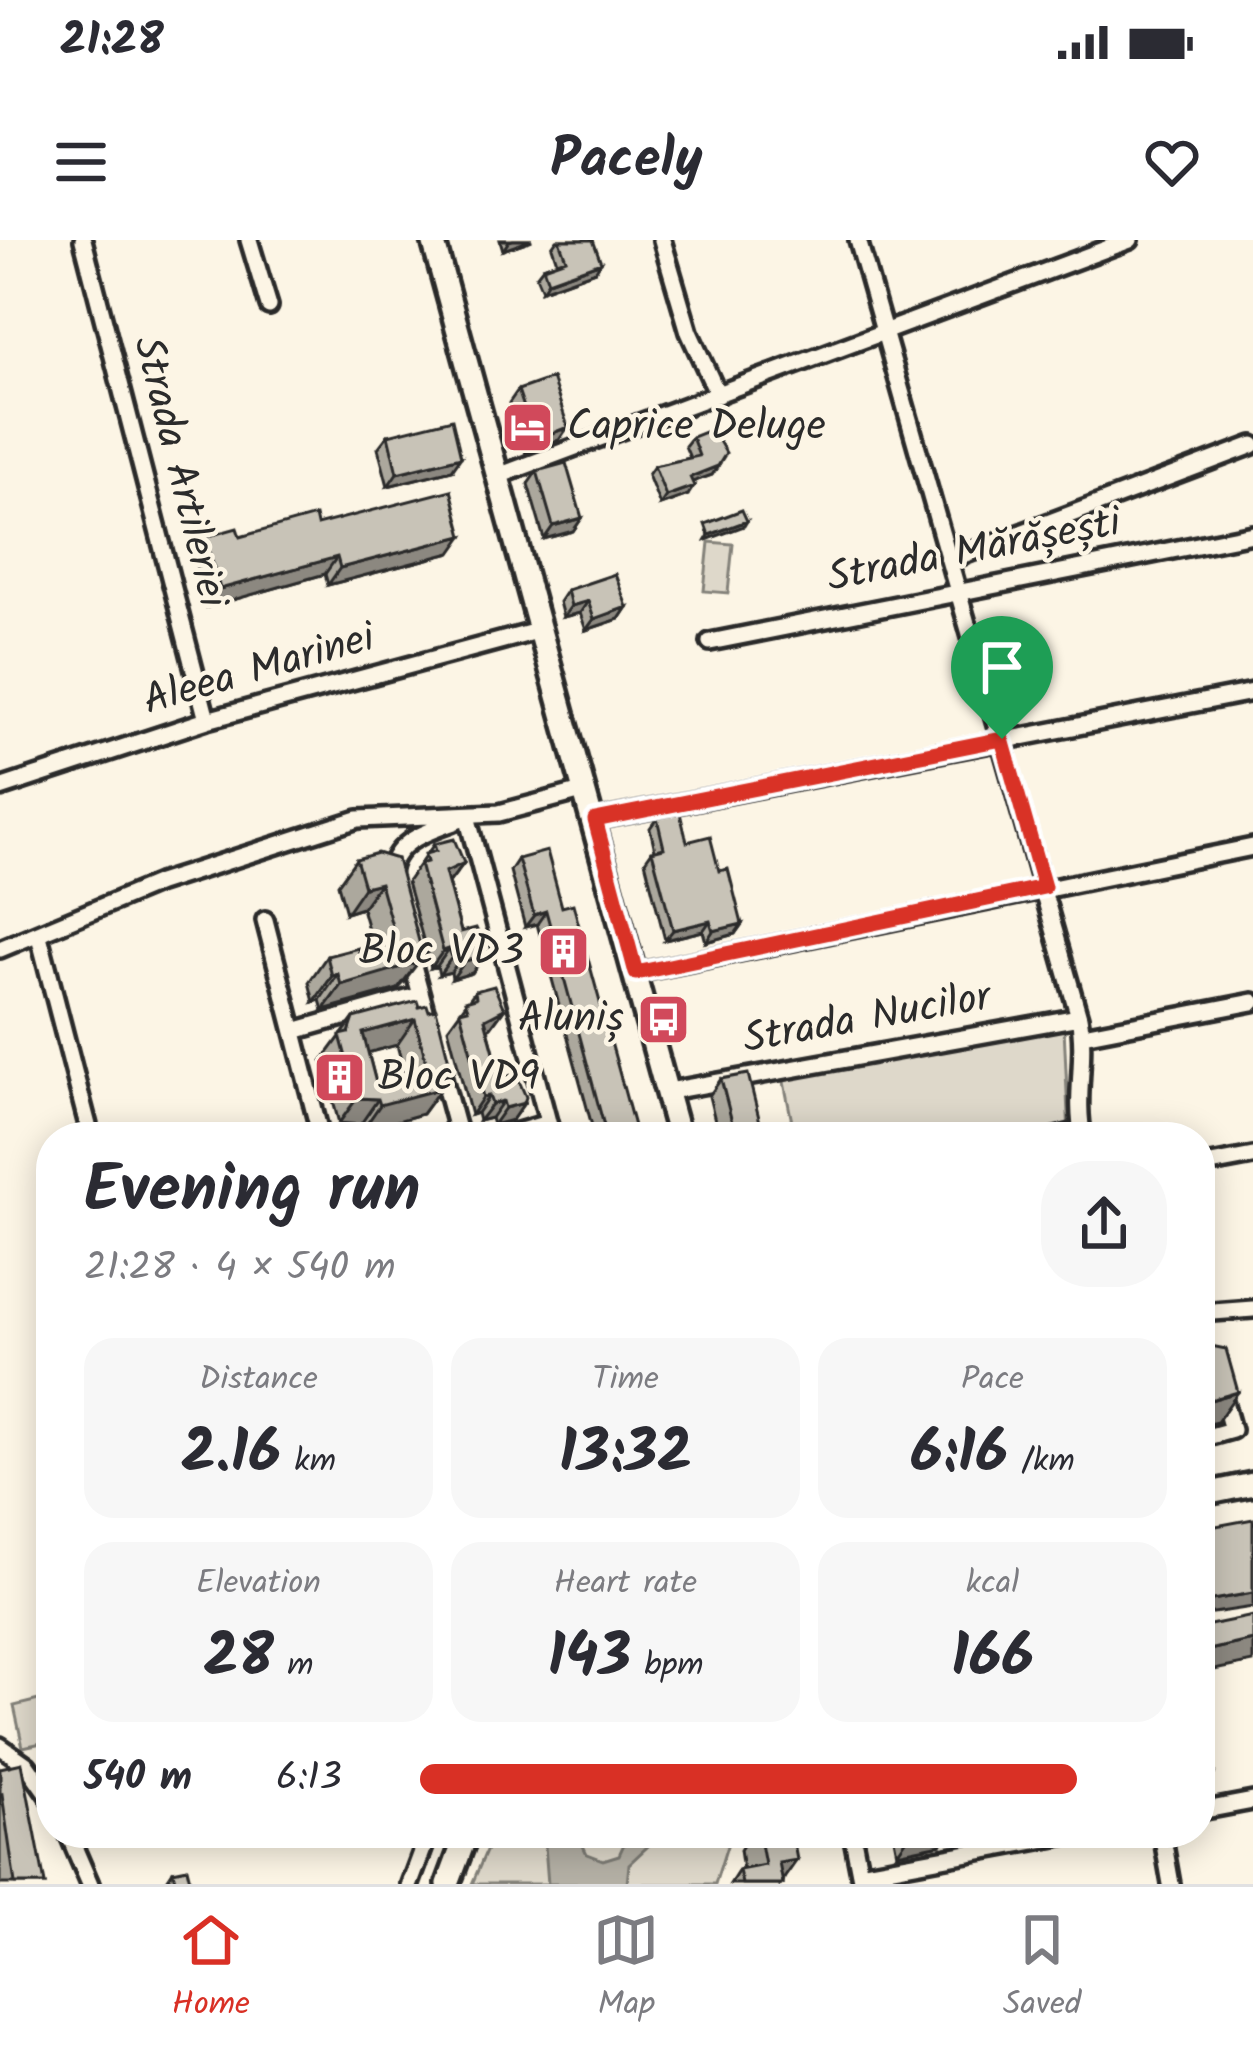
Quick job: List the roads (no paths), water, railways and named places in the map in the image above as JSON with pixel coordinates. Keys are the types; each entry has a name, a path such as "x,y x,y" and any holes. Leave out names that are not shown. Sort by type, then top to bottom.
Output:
{"main road":[{"path":"433,240 678,1122"},
{"path":"1215,1492 1253,1484"},
{"path":"1215,1517 1253,1510"},
{"path":"448,1884 458,1848"}],"street":[{"name":"Strada Artileriei","path":"83,240 207,721"},
{"path":"249,240 269,306"},
{"path":"662,240 688,332 718,395"},
{"path":"858,240 1079,1017 1083,1035 1080,1122"},
{"path":"498,476 1130,240"},
{"path":"950,560 1253,446"},
{"name":"Strada Mărășești","path":"710,642 958,589 1253,534"},
{"name":"Aleea Marinei","path":"0,788 207,721 542,630"},
{"path":"595,820 1253,692"},
{"path":"396,904 390,881 396,852 467,816 586,790"},
{"path":"0,949 159,883 358,819 409,813 467,816"},
{"path":"467,816 548,1122"},
{"path":"636,973 1253,847"},
{"path":"265,920 317,1122"},
{"path":"402,927 455,1122"},
{"path":"39,936 87,1122"},
{"path":"294,1031 421,995"},
{"path":"1083,1035 1253,1002"},
{"name":"Strada Nucilor","path":"669,1091 1079,1017"},
{"path":"1215,1163 1253,1156"},
{"path":"1215,1311 1253,1309"},
{"path":"1215,1370 1232,1430 1215,1434"},
{"path":"0,1746 36,1777"},
{"path":"1215,1808 1253,1802"},
{"path":"74,1848 90,1884"},
{"path":"410,1884 423,1848"},
{"path":"855,1848 861,1878 1006,1848"},
{"path":"1165,1848 1172,1884"}],"place":[{"name":"Caprice Deluge","path":"528,427"},
{"name":"Bloc VD3","path":"563,952"},
{"name":"Aluniș","path":"663,1019"},
{"name":"Bloc VD9","path":"339,1078"}]}
